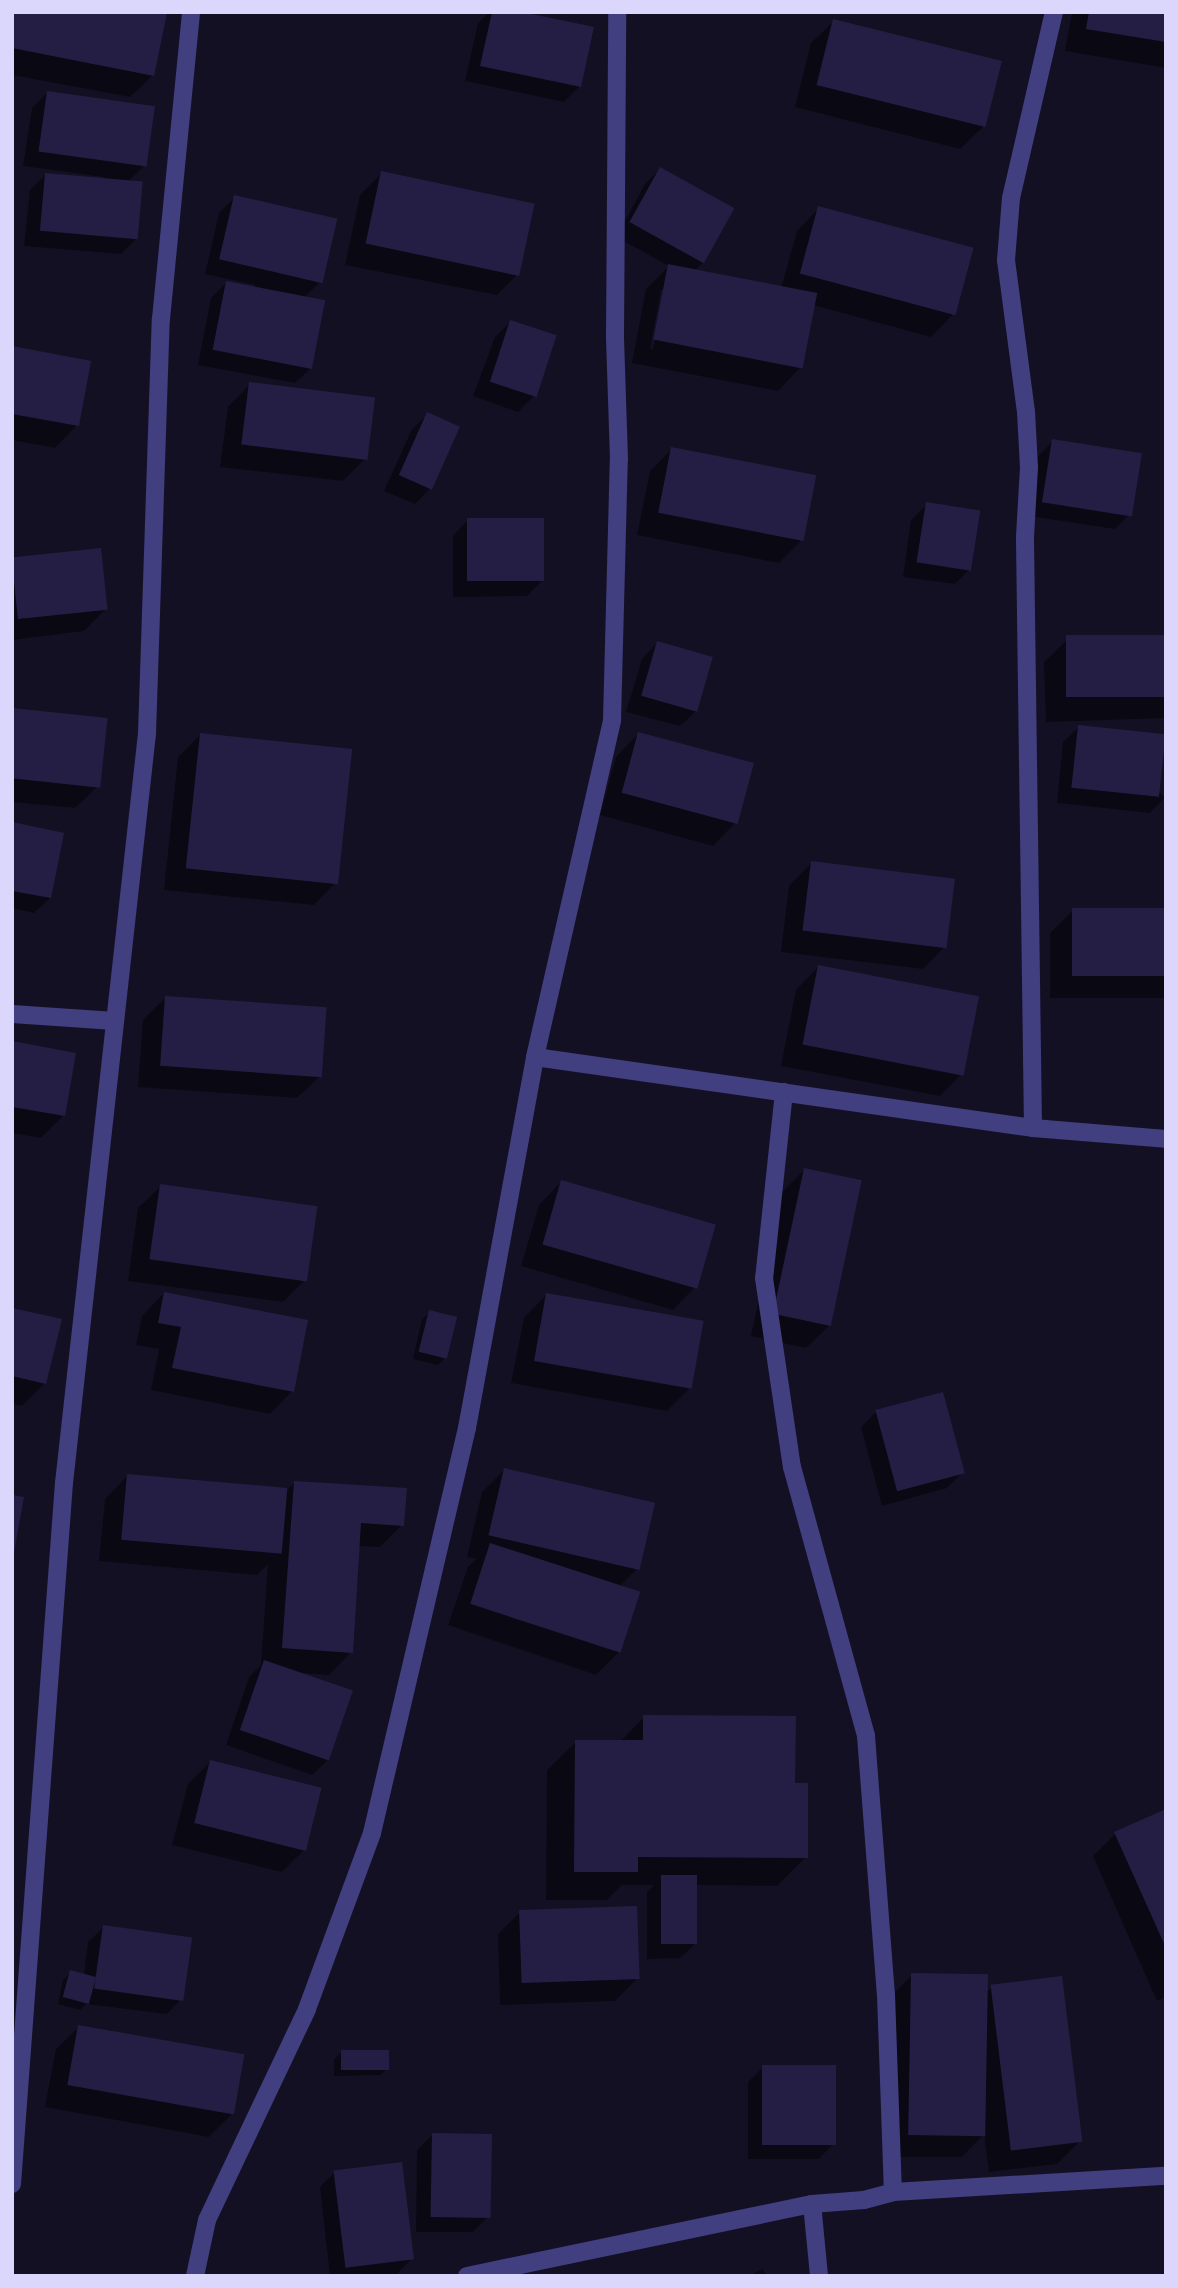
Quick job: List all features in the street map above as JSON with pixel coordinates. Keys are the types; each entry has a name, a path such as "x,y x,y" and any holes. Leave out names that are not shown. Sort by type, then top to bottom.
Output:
{"street":[{"path":"12,2184 64,1483 147,734 161,319 191,12"},
{"path":"195,2276 207,2220 307,2009 372,1833 467,1428 535,1057 612,720 619,459 614,285 617,12"},
{"path":"1033,1128 1025,537 1029,467 1026,411 1006,260 1011,198 1054,12"},
{"path":"12,1014 115,1021"},
{"path":"535,1057 1033,1128 1166,1139"},
{"path":"784,1092 764,1278 792,1467 866,1736 886,1994 894,2192"},
{"path":"467,2276 812,2204 864,2200 894,2192 1166,2176"},
{"path":"812,2204 819,2276"}],"building":[{"path":"12,12 167,13 154,76 12,48"},
{"path":"492,12 522,12 594,27 581,87 480,66"},
{"path":"1089,12 1166,12 1166,42 1086,29"},
{"path":"833,19 1002,61 985,127 817,85"},
{"path":"47,91 155,106 146,167 39,151"},
{"path":"660,167 734,208 704,263 629,222"},
{"path":"381,171 535,204 519,276 366,243"},
{"path":"45,173 143,182 138,239 40,231"},
{"path":"234,195 337,219 322,283 219,259"},
{"path":"818,206 974,248 955,315 800,274"},
{"path":"668,264 817,293 803,369 653,340"},
{"path":"226,281 325,300 312,369 213,350"},
{"path":"510,320 557,335 537,397 490,382"},
{"path":"12,346 91,361 79,426 12,414"},
{"path":"249,382 375,397 367,460 241,445"},
{"path":"427,412 460,427 432,490 399,475"},
{"path":"1052,439 1142,453 1132,516 1042,502"},
{"path":"671,447 816,475 803,541 658,513"},
{"path":"926,502 980,511 971,571 916,562"},
{"path":"467,518 544,518 544,581 467,581"},
{"path":"101,548 107,610 18,619 12,557"},
{"path":"1066,635 1166,635 1166,697 1066,697"},
{"path":"657,641 713,657 697,712 641,696"},
{"path":"12,708 107,718 100,788 12,778"},
{"path":"1078,725 1166,734 1159,797 1071,788"},
{"path":"638,732 754,763 738,824 622,793"},
{"path":"200,733 352,749 338,884 186,868"},
{"path":"12,822 64,833 51,898 12,891"},
{"path":"811,861 955,879 946,948 802,930"},
{"path":"1072,908 1166,908 1166,976 1072,976"},
{"path":"818,965 979,996 964,1076 803,1045"},
{"path":"165,996 327,1007 322,1077 160,1066"},
{"path":"12,1041 76,1053 65,1116 12,1107"},
{"path":"804,1168 862,1180 831,1326 773,1314"},
{"path":"561,1180 716,1224 697,1289 543,1244"},
{"path":"160,1184 317,1206 307,1281 149,1259"},
{"path":"164,1292 308,1320 294,1392 172,1368 181,1327 158,1323"},
{"path":"546,1293 704,1321 692,1389 534,1361"},
{"path":"12,1308 62,1319 46,1384 12,1376"},
{"path":"429,1310 457,1317 447,1359 419,1352"},
{"path":"943,1392 965,1473 897,1491 875,1410"},
{"path":"504,1468 655,1503 640,1570 488,1535"},
{"path":"127,1474 287,1488 282,1554 121,1540"},
{"path":"294,1481 407,1488 404,1526 361,1523 353,1653 282,1648"},
{"path":"12,1495 24,1497 14,1552 12,1552"},
{"path":"490,1543 640,1592 620,1653 470,1604"},
{"path":"264,1660 353,1691 329,1761 240,1730"},
{"path":"643,1715 796,1716 795,1783 808,1783 808,1858 638,1857 638,1872 574,1872 575,1740 643,1740"},
{"path":"210,1760 322,1788 306,1851 194,1823"},
{"path":"1166,1809 1166,1948 1114,1832"},
{"path":"661,1875 697,1875 697,1944 661,1944"},
{"path":"637,1906 640,1979 522,1983 519,1910"},
{"path":"103,1925 192,1938 183,2001 94,1988"},
{"path":"70,1970 96,1977 89,2004 63,1997"},
{"path":"911,1973 988,1974 985,2136 908,2135"},
{"path":"1062,1976 1082,2142 1011,2151 991,1985"},
{"path":"78,2025 244,2054 234,2114 67,2085"},
{"path":"341,2050 389,2050 389,2070 341,2070"},
{"path":"762,2065 836,2065 836,2145 762,2145"},
{"path":"432,2133 492,2134 491,2218 431,2217"},
{"path":"402,2162 414,2259 345,2268 334,2170"}]}
